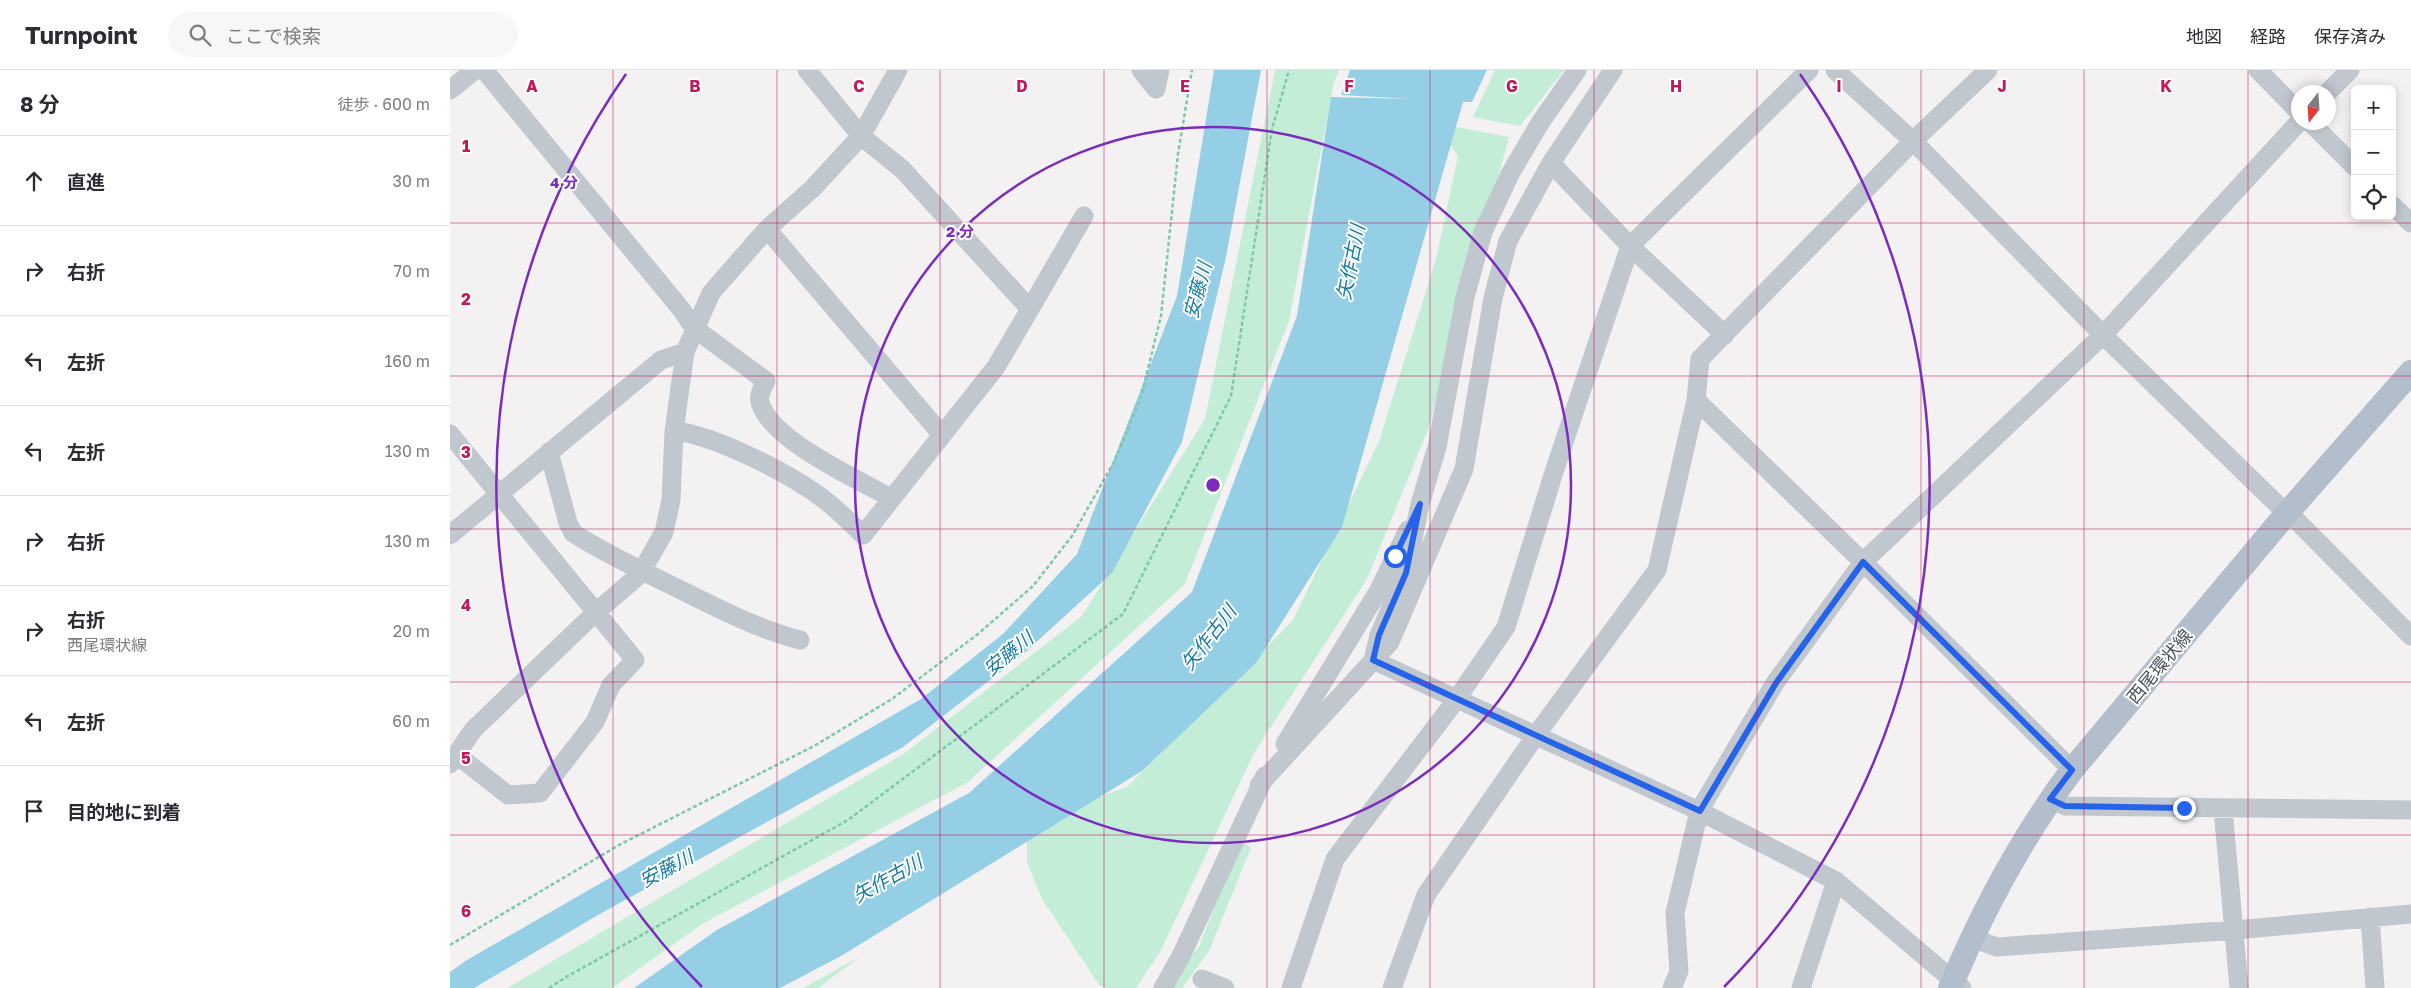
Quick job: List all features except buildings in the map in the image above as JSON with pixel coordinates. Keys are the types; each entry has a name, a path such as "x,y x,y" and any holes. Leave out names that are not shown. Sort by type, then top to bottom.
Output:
{"main road":[{"name":"西尾環状線","path":"1955,986 1971,938 2004,876 2050,799 2072,770 2288,513 2411,372"}],"street":[{"path":"450,90 475,70"},
{"path":"484,70 681,309 694,328 766,381 759,400 767,419 802,448 891,498"},
{"path":"807,70 861,136 902,169 1030,309"},
{"path":"450,434 498,494 596,612 635,660 611,685 595,722 540,792 508,795 453,760 472,730 596,612 641,570 664,532 671,500 674,430 685,352 710,293 767,230 812,188 861,136 898,70"},
{"path":"1141,70 1156,88 1160,70"},
{"path":"1373,660 1379,635 1406,573 1420,504 1436,447 1465,297 1483,232 1510,174 1540,123 1577,70"},
{"path":"1259,785 1390,642 1464,469 1493,298 1508,242 1551,163 1613,70"},
{"path":"1291,988 1335,859 1456,700 1506,628 1554,472 1630,246 1809,70"},
{"path":"1835,70 1913,141 2103,335 2288,513 2411,636"},
{"path":"1392,988 1426,894 1536,735 1657,570 1696,400 1700,359 1913,141 1988,70"},
{"path":"2258,70 2291,104"},
{"path":"2335,85 2350,70"},
{"path":"1672,988 1679,971 1675,913 1700,811 1776,683 1863,562 2103,335 2292,130"},
{"path":"2318,130 2351,163"},
{"path":"1551,163 1630,246 1725,335"},
{"path":"2396,209 2411,222"},
{"path":"674,430 735,449 811,490 828,502 863,535 996,367 1084,216"},
{"path":"767,230 942,435"},
{"path":"450,535 661,360 685,352"},
{"path":"1696,400 1863,562 2072,770"},
{"path":"549,452 568,523 573,533 717,608 784,636 800,640"},
{"path":"811,490 830,463"},
{"path":"1163,988 1189,940 1259,785 1379,590 1420,504"},
{"path":"1373,660 1456,700 1700,811 1836,881 1955,986"},
{"path":"2050,799 2065,806 2411,810"},
{"path":"2223,808 2239,988"},
{"path":"1801,988 1836,881"},
{"path":"1971,938 1997,947 2235,930 2411,914"},
{"path":"2370,917 2375,988"},
{"path":"1202,979 1225,988"}],"path":[{"path":"450,945 618,845 814,746 892,699 978,634 1033,586 1072,536 1086,512 1114,462 1141,397 1161,316 1178,154 1192,70"},
{"path":"549,988 848,820 1123,614 1231,396 1272,128 1290,70"}],"green space":[{"path":"1275,70 1339,70 1334,82 1289,321 1185,584 968,782 702,924 612,988 507,988 905,753 1082,616 1205,419"},
{"path":"1495,70 1564,70 1520,126 1473,117"},
{"path":"1435,123 1509,137 1428,430 1367,579 1254,753 1160,952 1136,988 1107,988 1100,986 1042,899 1027,863 1027,822 1127,787 1293,620 1379,441 1436,259 1458,156"},
{"path":"1240,840 1251,848 1209,951 1182,988 1159,988 1199,947"},
{"path":"860,957 818,988 803,988"}],"water":[{"name":"安藤川","path":"1214,70 1261,70 1226,257 1182,442 1112,573 1021,656 903,747 598,915 474,988 450,988 450,972 467,960 921,699 1003,634 1077,554 1177,296"},
{"name":"矢作古川","path":"1350,70 1487,70 1472,102 1463,102 1342,527 1256,663 1142,771 841,956 780,988 634,988 717,930 969,793 1192,592 1297,316 1331,97 1412,99 1341,95"}],"route":[{"path":"1395,556 1420,504 1406,573 1379,635 1373,660 1456,700 1700,811 1776,683 1863,562 2072,770 2050,799 2065,806 2184,808"}]}
